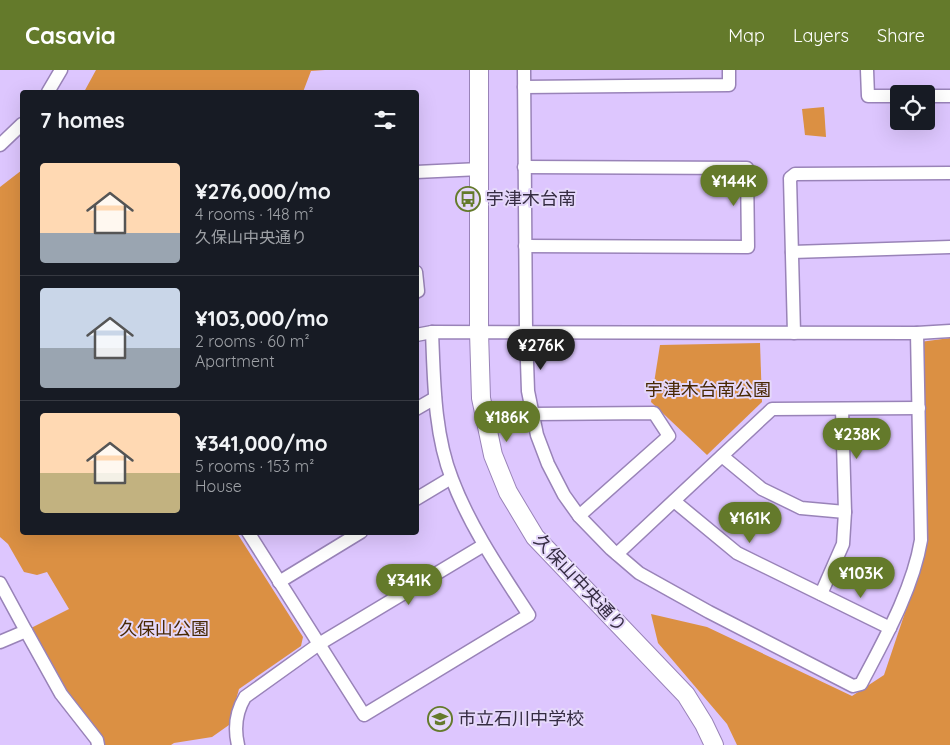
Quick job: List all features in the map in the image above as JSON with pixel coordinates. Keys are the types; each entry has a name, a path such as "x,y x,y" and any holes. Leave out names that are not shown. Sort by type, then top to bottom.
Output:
{"street":[{"path":"49,90 61,70"},
{"name":"久保山中央通り","path":"479,70 479,332 481,398 493,454 508,492 535,537 686,695 704,724 714,745"},
{"path":"524,70 528,391 538,435 548,464 564,495 579,516 639,573 709,612 854,686 862,684 890,628 918,560 921,540 917,333"},
{"path":"524,87 729,85 729,70"},
{"path":"867,70 868,96 890,96"},
{"path":"935,96 950,96"},
{"path":"0,145 20,126"},
{"path":"524,166 747,168 748,247 525,246"},
{"path":"419,172 480,169"},
{"path":"794,333 790,178 795,174 950,173"},
{"path":"792,252 950,247"},
{"path":"419,334 432,332 917,333 950,331"},
{"path":"250,535 364,715 529,615 484,545 451,478 442,443 434,398 432,332"},
{"path":"419,407 434,398"},
{"path":"617,554 772,409 919,408"},
{"path":"821,594 843,544 845,512 842,409"},
{"path":"533,414 654,413 669,436 579,516"},
{"path":"722,456 762,489 800,508 845,512"},
{"path":"419,497 451,478"},
{"path":"674,501 737,553 890,628"},
{"path":"279,582 356,535"},
{"path":"238,745 236,736 238,710 245,697 319,644 484,545"},
{"path":"0,583 61,694 97,740 98,745"},
{"path":"0,642 26,631"}],"green space":[{"path":"96,70 325,70 311,71 304,90 85,90"},
{"path":"824,107 826,137 805,135 802,109"},
{"name":"久保山公園","path":"20,172 20,535 238,535 303,637 301,646 239,689 229,725 212,737 171,745 105,745 103,737 64,689 31,628 69,609 47,572 37,575 24,572 8,544 0,537 0,187"},
{"path":"950,338 950,745 737,745 727,724 658,643 651,614 707,627 852,696 884,675 925,553 920,342"},
{"name":"宇津木台南公園","path":"760,343 762,402 707,455 651,402 660,345"}],"place":[{"name":"宇津木台南","path":"468,199"},
{"name":"市立石川中学校","path":"440,719"}]}
